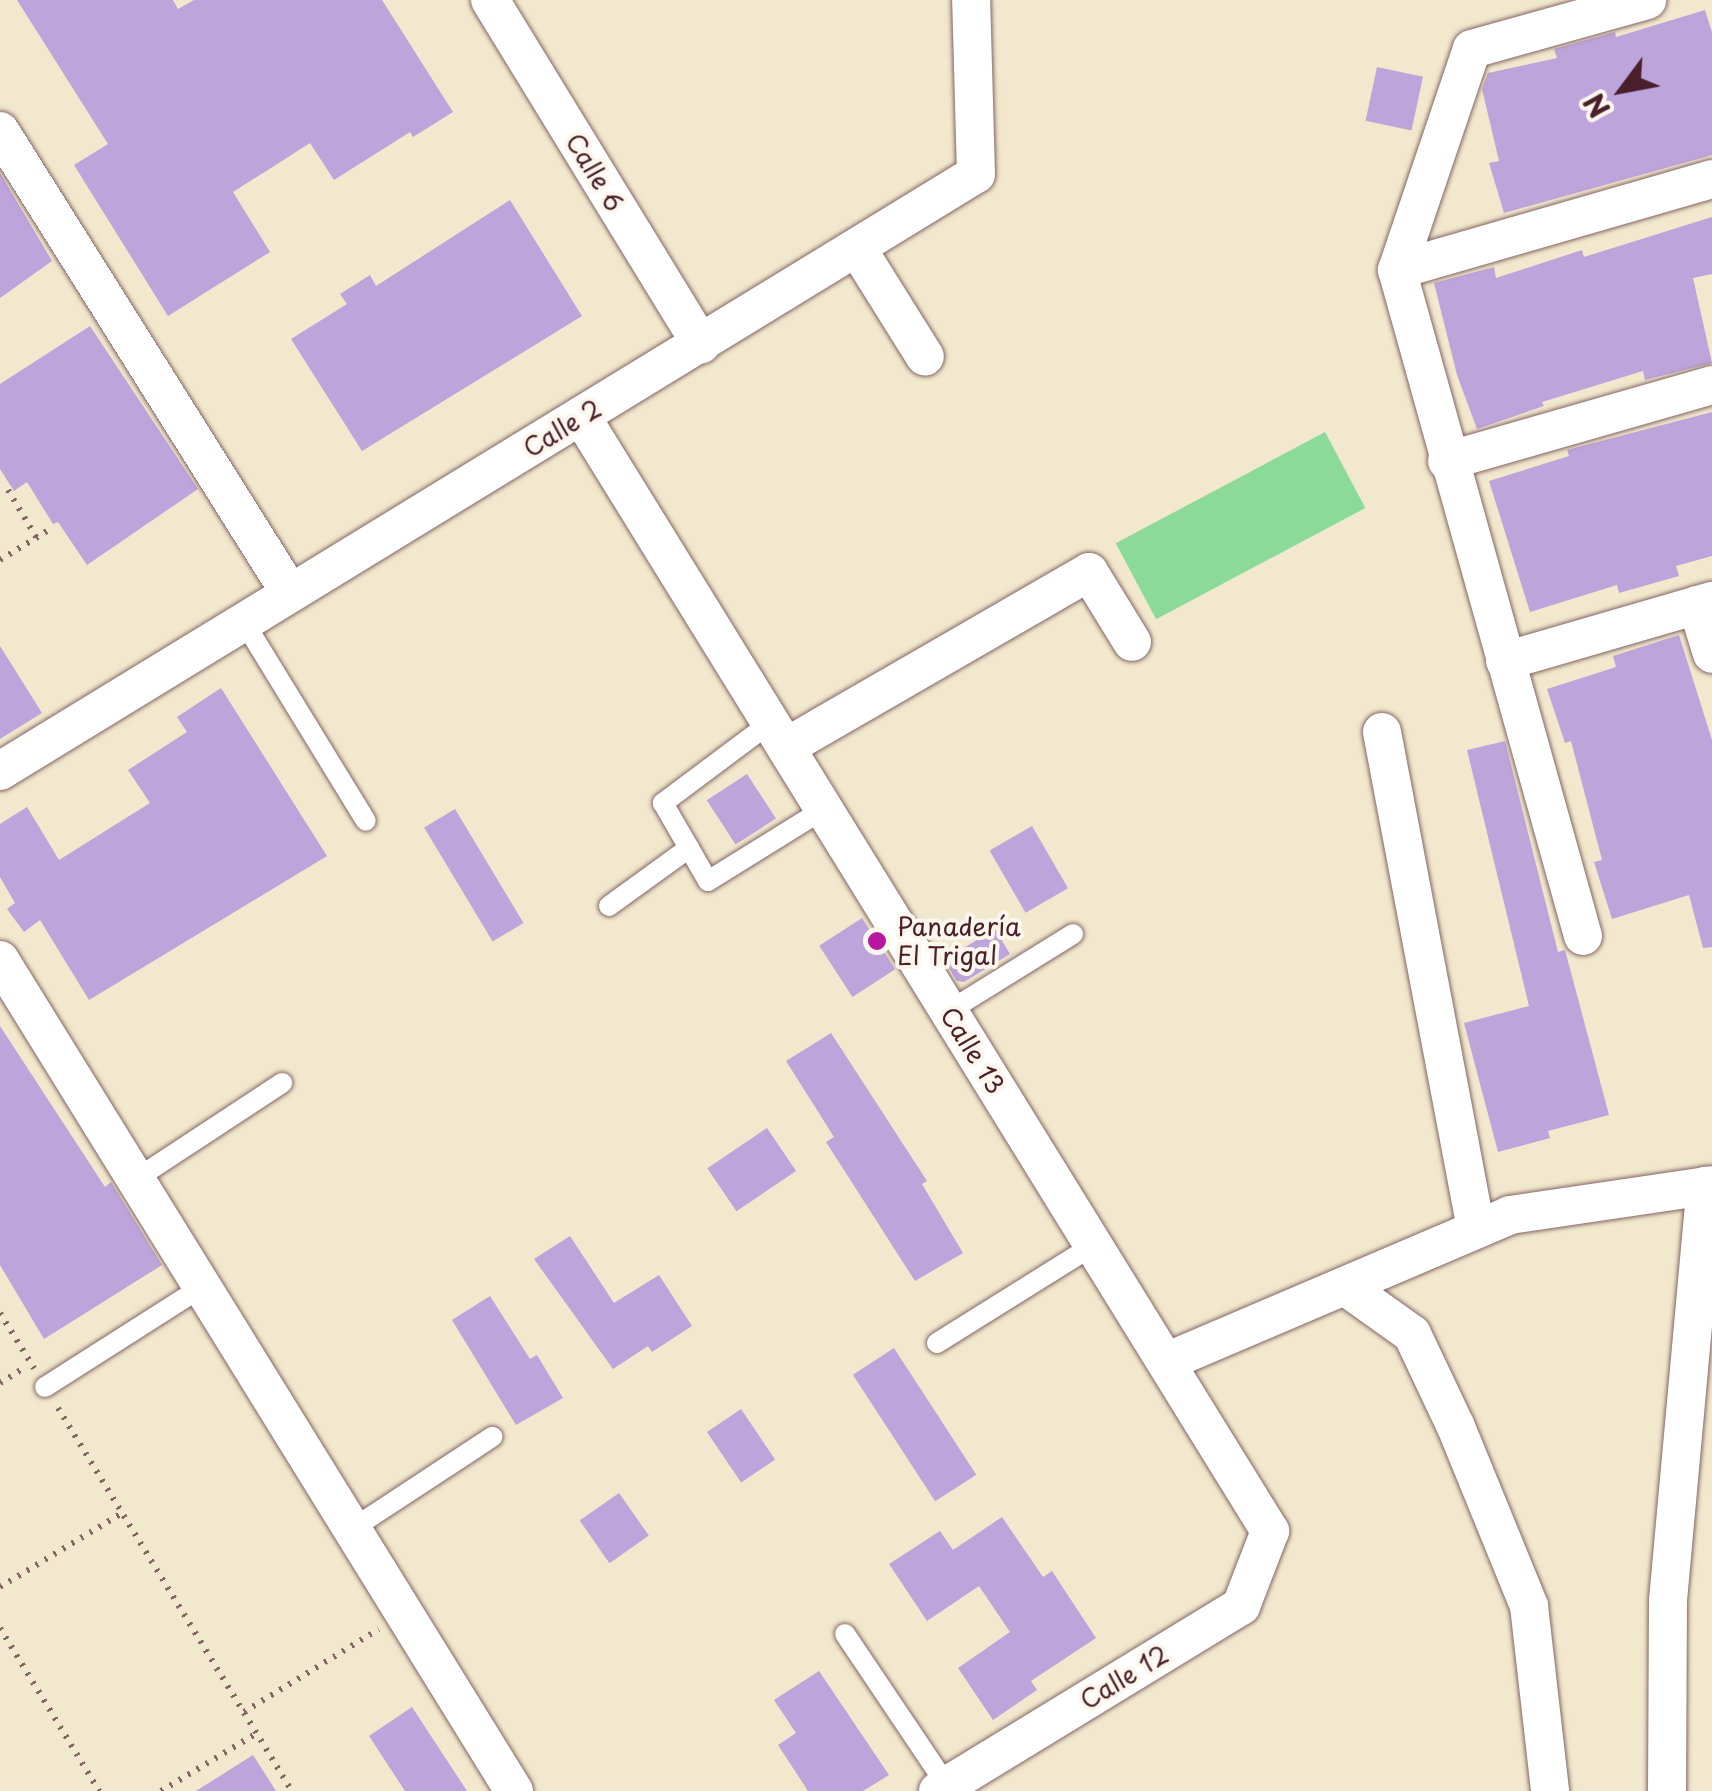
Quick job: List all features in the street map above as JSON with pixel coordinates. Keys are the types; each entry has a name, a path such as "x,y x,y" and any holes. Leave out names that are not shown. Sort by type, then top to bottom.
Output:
{"street":[{"name":"Calle 2","path":"0,771 976,174 971,0"},
{"path":"1582,936 1397,270 1472,49 1647,0"},
{"name":"Calle 6","path":"495,2 701,344"},
{"path":"0,132 290,593"},
{"path":"1397,270 1712,179"},
{"path":"857,248 925,357"},
{"path":"1447,461 1712,385"},
{"name":"Calle 13","path":"581,416 1270,1530"},
{"path":"778,735 1089,572 1132,642"},
{"path":"1504,661 1704,603 1712,654"},
{"path":"1382,732 1476,1229"},
{"path":"0,960 514,1791"},
{"path":"1166,1362 1510,1214 1709,1186 1668,1600 1667,1791"},
{"path":"1346,1287 1412,1334 1456,1428 1522,1588 1529,1606 1550,1791"},
{"name":"Calle 12","path":"943,1788 1241,1606 1270,1530"}],"lane":[{"path":"244,622 366,821"},
{"path":"778,735 663,803 708,881 824,809"},
{"path":"609,906 689,848"},
{"path":"948,1011 1073,934"},
{"path":"136,1179 282,1082"},
{"path":"937,1342 1094,1245"},
{"path":"46,1386 202,1287"},
{"path":"352,1529 492,1436"},
{"path":"844,1634 943,1788"}],"path":[{"path":"8,490 36,537"},
{"path":"0,560 47,531"},
{"path":"0,1313 292,1791"},
{"path":"0,1383 32,1364"},
{"path":"0,1587 122,1512"},
{"path":"244,1712 405,1613"},
{"path":"0,1628 99,1791"},
{"path":"161,1791 257,1733"}],"green space":[{"path":"1325,432 1365,508 1156,619 1116,543"}],"building":[{"path":"17,0 173,0 178,9 194,0 382,0 453,112 413,137 410,132 334,180 310,143 233,192 270,252 168,316 74,165 108,144"},
{"path":"1705,10 1712,32 1712,155 1504,213 1489,163 1499,161 1482,89 1488,73 1557,58 1554,49 1615,32 1616,37"},
{"path":"1377,67 1423,77 1412,131 1366,121"},
{"path":"0,173 52,261 0,298"},
{"path":"510,200 582,316 362,451 291,339 347,304 340,294 370,275 376,286"},
{"path":"1712,217 1712,274 1693,278 1712,363 1645,380 1643,371 1542,402 1544,406 1477,429 1457,375 1434,283 1494,267 1496,278 1582,250 1584,257"},
{"path":"90,326 198,489 87,565 58,522 53,524 27,482 14,491 0,469 0,384"},
{"path":"1712,412 1712,556 1676,566 1679,576 1619,593 1617,585 1530,612 1489,481 1569,456 1567,450"},
{"path":"1679,635 1712,740 1712,947 1703,948 1689,895 1612,919 1594,862 1602,860 1571,741 1565,743 1547,689 1616,667 1613,656"},
{"path":"0,646 42,713 0,739"},
{"path":"221,688 327,856 89,1000 40,920 24,932 7,909 15,903 0,877 0,824 27,807 59,860 150,803 128,770 187,732 177,717"},
{"path":"1505,741 1558,952 1565,950 1609,1115 1548,1131 1550,1138 1498,1152 1464,1023 1529,1006 1467,750"},
{"path":"747,774 776,818 736,845 707,800"},
{"path":"455,809 524,923 493,942 424,828"},
{"path":"1032,826 1068,888 1026,913 990,850"},
{"path":"862,918 895,969 852,997 819,946"},
{"path":"995,929 1010,954 964,982 957,981 944,960"},
{"path":"0,1026 105,1187 111,1182 162,1265 44,1339 0,1265"},
{"path":"831,1033 927,1181 922,1184 963,1253 915,1281 826,1142 834,1137 786,1061"},
{"path":"767,1128 796,1171 736,1211 707,1168"},
{"path":"570,1236 614,1303 659,1275 692,1326 652,1352 648,1346 613,1369 534,1259"},
{"path":"490,1296 530,1359 537,1355 563,1398 516,1425 452,1320"},
{"path":"894,1348 976,1475 935,1501 853,1375"},
{"path":"741,1409 775,1460 741,1482 707,1432"},
{"path":"619,1493 649,1536 610,1563 580,1521"},
{"path":"1002,1517 1043,1577 1052,1571 1096,1638 1031,1681 1037,1690 993,1720 958,1668 1010,1632 979,1586 927,1621 889,1564 940,1531 953,1550"},
{"path":"819,1671 889,1775 863,1791 808,1791 778,1745 796,1733 774,1700"},
{"path":"412,1707 467,1791 405,1791 369,1736"},
{"path":"253,1755 276,1791 196,1791"}],"place":[{"name":"Panadería El Trigal","path":"877,941"}]}
